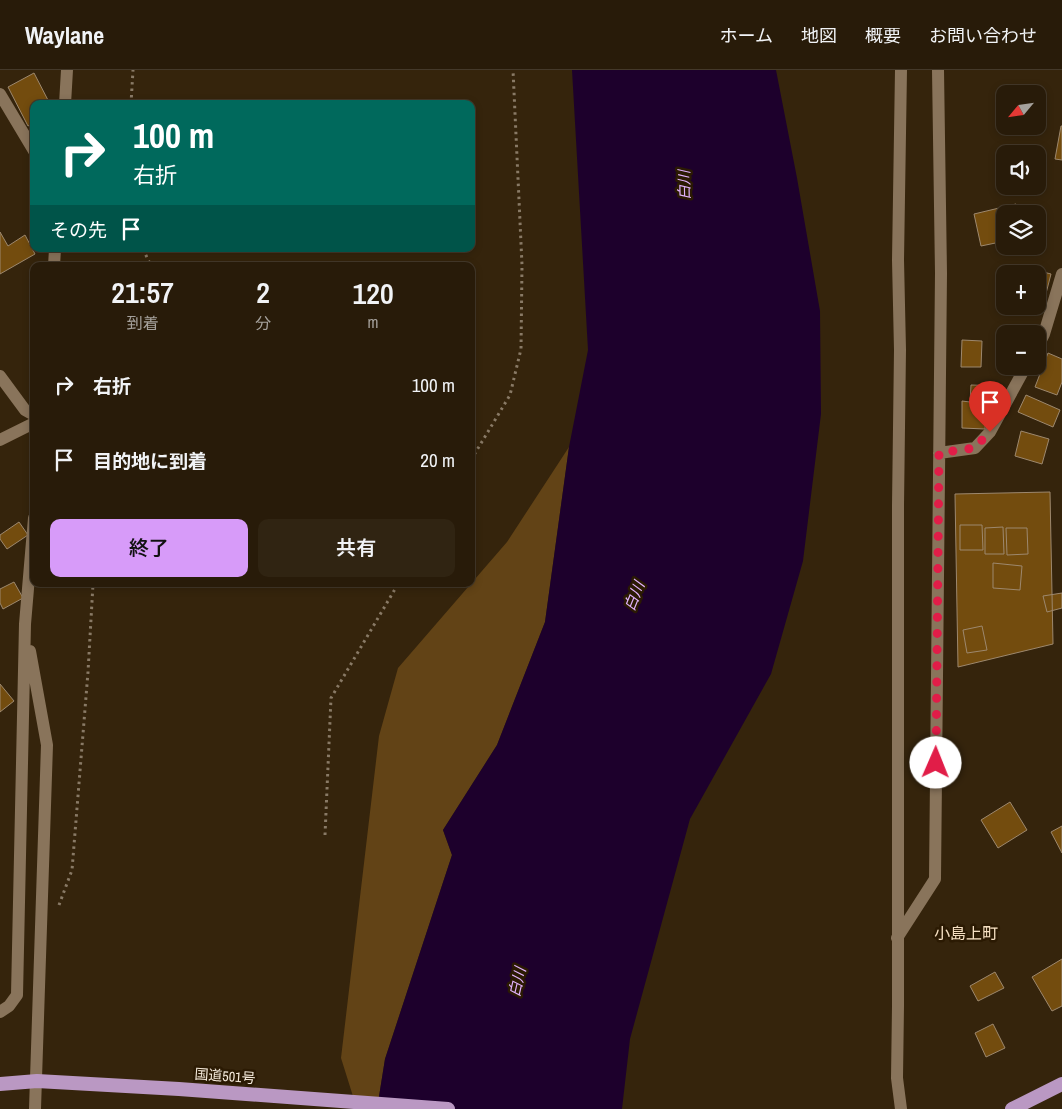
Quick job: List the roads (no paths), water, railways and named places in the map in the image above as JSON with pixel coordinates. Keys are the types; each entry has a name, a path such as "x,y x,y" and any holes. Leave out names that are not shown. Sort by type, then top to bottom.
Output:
{"highway":[{"name":"国道501号","path":"0,1084 37,1081 179,1089 448,1109"},
{"path":"1012,1109 1062,1084"}],"street":[{"path":"65,100 67,70"},
{"path":"901,70 898,260 900,350 896,1078 902,1109"},
{"path":"898,938 935,879 941,273 938,70"},
{"path":"0,94 30,144"},
{"path":"1046,327 1062,274"},
{"path":"939,453 974,448 990,432 1021,375"},
{"path":"0,376 25,410 30,413"},
{"path":"0,440 30,425"},
{"path":"0,1012 9,1006 17,995 25,624 30,565"},
{"path":"25,624 47,745 35,1109"}],"water":[{"name":"白川","path":"572,70 776,70 820,311 821,414 803,561 771,674 690,819 630,1039 622,1109 377,1109 385,1059 452,855 443,830 497,745 545,622 569,447 588,350"}],"district":[{"name":"小島上町","path":"966,933"}]}
